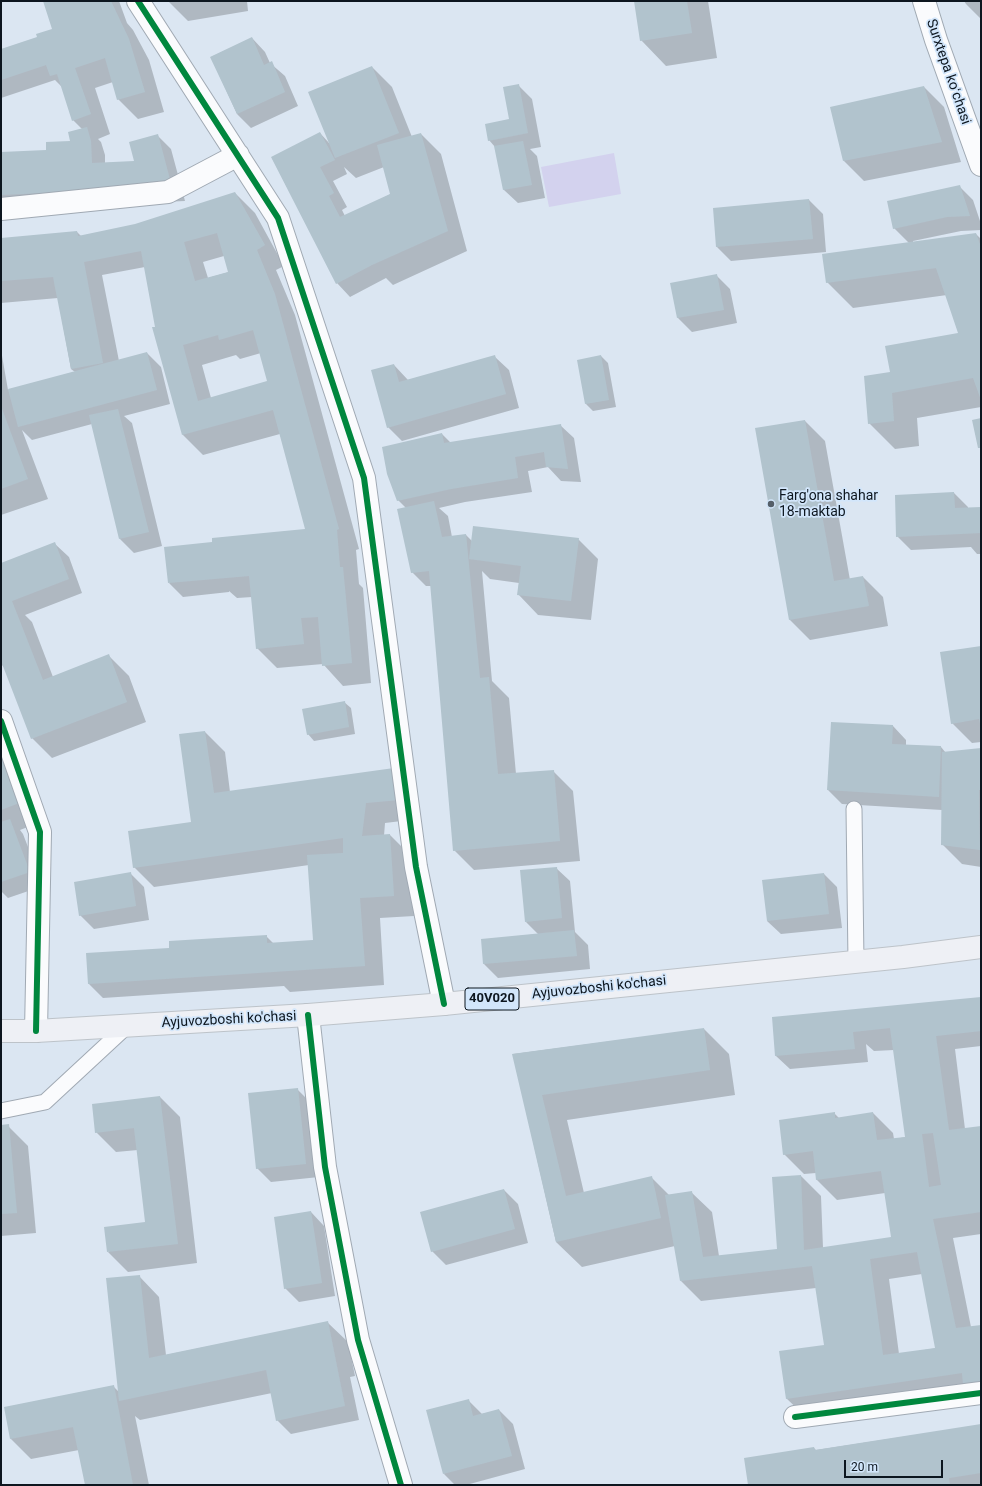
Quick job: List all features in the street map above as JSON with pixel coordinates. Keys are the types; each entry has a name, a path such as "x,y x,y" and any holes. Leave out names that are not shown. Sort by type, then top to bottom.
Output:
{"main road":[{"name":"Ayjuvozboshi ko'chasi","path":"1,1031 36,1031 308,1015 444,1004 856,962 981,947"}],"street":[{"path":"138,1 278,218 364,478 416,867 444,1004"},
{"name":"Surxtepa koʻchasi","path":"924,1 936,40 981,165"},
{"path":"1,208 168,192 238,156"},
{"path":"1,721 40,832 36,1031"},
{"path":"308,1015 325,1167 358,1340 401,1485"},
{"path":"795,1418 981,1393"}],"lane":[{"path":"854,809 856,962"},
{"path":"1,1112 45,1102 127,1026"}],"shaded area":[{"path":"614,153 621,194 549,207 541,167"}],"building":[{"path":"43,1 111,1 129,39 145,92 117,100 105,58 75,68 91,114 72,121 57,74 50,76 46,65 1,80 1,49 37,37 36,34 52,29"},
{"path":"634,1 687,1 692,33 640,41"},
{"path":"252,37 264,65 272,61 285,92 237,114 210,57"},
{"path":"372,66 399,133 335,158 308,92"},
{"path":"519,84 528,133 488,141 485,124 509,119 503,87"},
{"path":"924,86 942,142 843,161 830,107"},
{"path":"87,127 91,141 92,163 134,161 129,142 158,134 172,187 1,195 1,152 46,150 46,142 70,141 68,132"},
{"path":"320,132 335,160 320,167 334,193 329,196 340,217 390,194 377,145 421,133 448,231 372,265 336,284 271,157"},
{"path":"523,141 532,185 503,190 494,146"},
{"path":"960,185 970,216 947,217 893,229 887,201"},
{"path":"235,192 265,245 257,250 275,294 339,529 337,530 340,567 343,567 352,663 322,666 318,617 301,618 304,644 256,649 249,576 168,583 164,547 212,542 212,538 305,529 273,410 182,435 152,327 155,327 141,251 84,262 103,363 71,369 53,277 1,281 1,238 77,231 78,236 135,224","holes":["217,233 228,272 195,281 184,242","253,330 267,381 198,401 183,345 218,335 219,340"]},
{"path":"809,199 813,239 716,247 713,208"},
{"path":"976,233 981,247 981,400 973,378 892,393 894,421 868,424 864,376 890,372 885,346 958,333 936,268 826,283 822,254"},
{"path":"717,274 724,310 677,318 670,283"},
{"path":"147,352 157,390 18,427 8,389"},
{"path":"495,355 506,394 387,428 371,370 394,364 399,382"},
{"path":"601,355 609,400 585,404 577,360"},
{"path":"1,406 28,479 1,489"},
{"path":"118,409 149,532 119,539 89,415"},
{"path":"981,418 981,448 978,448 972,420"},
{"path":"805,420 834,581 863,576 869,606 789,620 755,428"},
{"path":"561,424 568,469 546,467 544,452 515,457 518,478 451,489 397,501 387,474 382,447 442,433 444,443"},
{"path":"954,492 955,508 981,507 981,533 896,537 895,495"},
{"path":"434,501 442,537 466,534 480,678 489,677 498,774 554,770 560,841 453,851 429,571 411,573 397,509"},
{"path":"473,526 579,538 571,601 517,595 521,566 469,559"},
{"path":"55,542 69,579 12,601 43,680 109,654 127,702 31,739 1,661 1,563"},
{"path":"981,646 981,723 979,719 951,724 940,652"},
{"path":"345,701 349,727 307,735 302,709"},
{"path":"831,722 893,725 892,744 941,746 939,797 827,790"},
{"path":"205,731 214,793 394,768 399,800 366,803 362,836 390,834 394,896 360,898 365,966 88,984 86,953 169,948 169,941 267,935 267,943 313,940 307,855 343,853 343,838 133,868 128,831 191,822 179,734"},
{"path":"1,746 27,800 1,810"},
{"path":"981,748 981,790 979,790 980,850 941,845 942,752"},
{"path":"10,819 30,872 1,882 1,822"},
{"path":"557,867 562,918 525,922 520,870"},
{"path":"131,872 136,906 79,916 74,882"},
{"path":"824,873 829,914 767,921 762,880"},
{"path":"574,930 577,956 483,964 481,939"},
{"path":"981,997 981,1031 936,1036 949,1130 981,1126 981,1212 933,1219 956,1328 981,1325 981,1382 963,1384 962,1373 786,1399 779,1351 824,1345 812,1266 680,1281 665,1195 692,1191 703,1257 777,1249 772,1177 801,1175 804,1250 891,1237 881,1171 816,1180 813,1151 783,1155 779,1120 835,1112 835,1118 873,1112 877,1140 905,1137 890,1028 853,1032 855,1049 775,1056 772,1017","holes":["933,1133 941,1185 929,1187 922,1134","917,1252 935,1348 883,1355 870,1259"]},
{"path":"704,1028 710,1070 542,1095 566,1196 652,1176 661,1218 556,1242 512,1054"},
{"path":"298,1088 306,1164 256,1169 248,1093"},
{"path":"160,1096 178,1244 107,1252 104,1227 145,1222 134,1128 95,1133 92,1104"},
{"path":"9,1124 17,1213 1,1214 1,1125"},
{"path":"504,1189 515,1229 431,1252 420,1212"},
{"path":"311,1211 322,1283 284,1289 274,1217"},
{"path":"140,1275 149,1358 328,1321 345,1406 276,1421 266,1370 119,1401 106,1278"},
{"path":"114,1385 133,1485 85,1485 73,1427 10,1439 4,1407"},
{"path":"469,1399 473,1416 499,1409 512,1456 443,1474 426,1410"},
{"path":"981,1424 981,1473 949,1478 950,1485 748,1485 744,1458 814,1447 815,1450"}],"cycle path":[{"path":"138,1 278,218 364,478 416,867 444,1004"},
{"path":"1,721 40,832 36,1031"},
{"path":"308,1015 325,1167 358,1340 401,1485"},
{"path":"795,1417 981,1393"}],"place":[{"name":"Farg'ona shahar 18-maktab","path":"771,504"}]}
